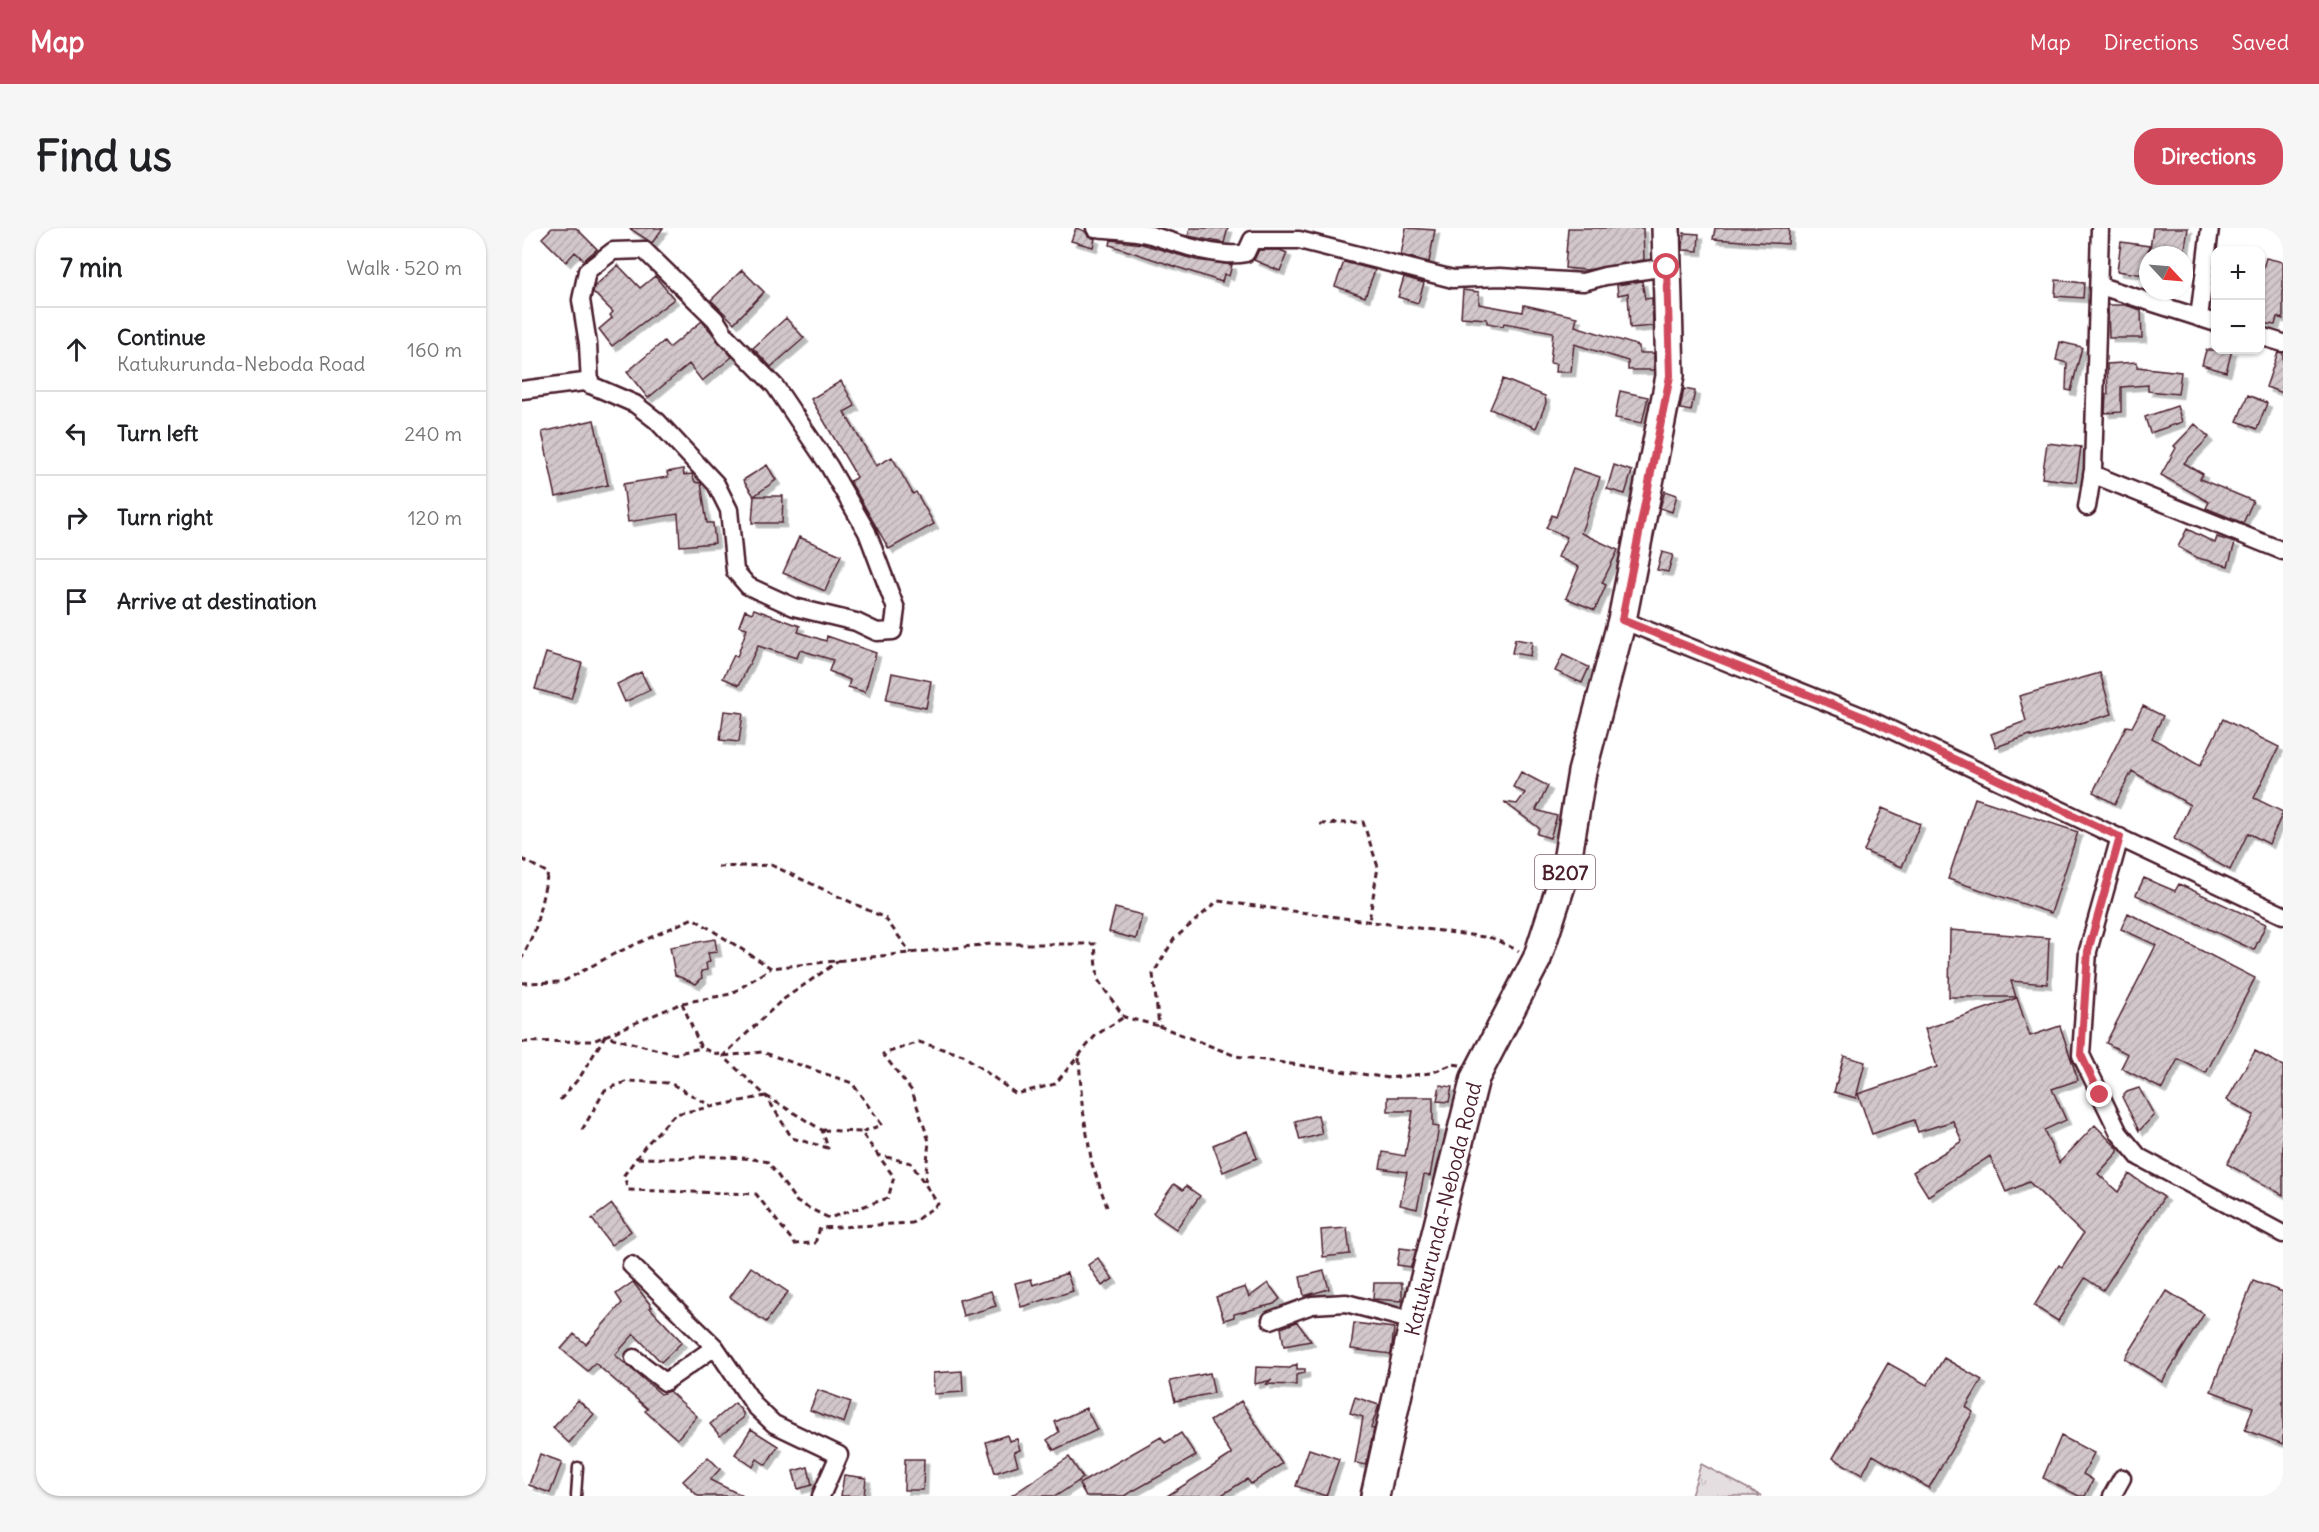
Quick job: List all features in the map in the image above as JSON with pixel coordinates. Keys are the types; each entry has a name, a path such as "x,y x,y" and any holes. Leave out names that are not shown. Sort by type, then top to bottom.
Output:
{"main road":[{"name":"Katukurunda-Neboda Road","path":"1375,1496 1414,1321 1475,1078 1537,959 1565,873 1582,772 1622,620 1670,376 1666,228"}],"street":[{"path":"1095,228 1149,234 1181,246 1233,256 1246,254 1252,240 1299,240 1454,279 1500,277 1583,282 1605,276 1667,267"},
{"path":"2087,507 2092,474 2100,286 2100,228"},
{"path":"2199,318 2210,228"},
{"path":"522,390 584,382 590,385 619,395 657,421 716,484 729,510 735,571 748,586 794,607 856,622 877,632 893,631 896,609 867,532 829,466 775,386 726,336 715,319 644,250 613,251 587,271 581,300 588,344 590,385"},
{"path":"2100,286 2211,321"},
{"path":"2265,338 2283,343"},
{"path":"2092,474 2283,551"},
{"path":"1622,620 1866,718 2283,915"},
{"path":"2120,837 2088,951 2081,1055 2119,1133 2139,1157 2283,1234"},
{"path":"631,1265 715,1347 755,1406 774,1424 838,1455 821,1496"},
{"path":"1271,1320 1312,1305 1346,1303 1414,1321"},
{"path":"634,1359 665,1382 715,1347"},
{"path":"2112,1496 2121,1478"}],"lane":[{"path":"576,1496 578,1467"}],"path":[{"path":"1320,824 1363,822 1378,867 1369,921"},
{"path":"522,860 548,873 535,930 522,958"},
{"path":"718,867 771,865 885,918 911,953"},
{"path":"1159,1026 1154,974 1174,939 1218,901 1492,938 1537,959"},
{"path":"522,983 562,982 612,955 693,918 771,968"},
{"path":"522,1042 593,1041 682,1002 731,994 771,968 991,944 1095,944 1098,980 1124,1017 1159,1026 1236,1056 1389,1078 1431,1073 1453,1064 1481,1066"},
{"path":"723,1056 781,1001 840,960"},
{"path":"682,1002 701,1048"},
{"path":"925,1184 928,1141 912,1091 883,1054 919,1042 963,1055 1016,1094 1055,1084 1096,1035 1124,1017"},
{"path":"605,1036 674,1054 701,1048 723,1056 766,1096 822,1130 861,1132 882,1125 852,1083 762,1052 723,1056"},
{"path":"560,1100 580,1077 605,1036"},
{"path":"1079,1056 1082,1104 1092,1164 1107,1207"},
{"path":"582,1130 605,1090 628,1081 669,1083 712,1107"},
{"path":"766,1096 675,1114 624,1175 628,1190 756,1194 795,1244 816,1243 820,1228 912,1223 938,1204 911,1162 878,1155"},
{"path":"766,1096 792,1138 828,1148 822,1130"},
{"path":"637,1158 681,1160 745,1157 768,1162 797,1202 829,1218 888,1198 894,1177 861,1132"}],"green space":[{"path":"1701,1464 1762,1496 1691,1496"}],"building":[{"path":"552,228 576,228 597,249 584,260 575,252 566,262 542,238"},
{"path":"629,228 663,228 652,243"},
{"path":"1076,228 1085,231 1088,236 1095,239 1093,247 1071,241"},
{"path":"1190,228 1228,228 1224,243 1188,236"},
{"path":"1406,228 1435,230 1429,262 1401,255"},
{"path":"1568,228 1643,228 1644,260 1586,270 1565,268"},
{"path":"1715,228 1789,228 1788,244 1713,239"},
{"path":"2153,228 2188,228 2185,246 2150,246"},
{"path":"1684,233 1699,234 1698,251 1683,250"},
{"path":"1111,240 1142,244 1196,260 1232,265 1229,276 1224,274 1222,282 1110,245"},
{"path":"2121,242 2149,246 2139,246 2139,274 2117,271"},
{"path":"1259,250 1280,250 1287,253 1280,271 1254,260"},
{"path":"2266,258 2283,262 2283,319 2277,317 2275,325 2265,324"},
{"path":"1344,262 1375,270 1365,297 1335,286"},
{"path":"618,265 640,288 655,276 674,299 612,346 599,329 612,318 610,315 613,312 593,292 594,287"},
{"path":"742,270 764,292 734,323 711,300"},
{"path":"1404,277 1424,283 1418,303 1398,297"},
{"path":"2056,280 2084,283 2083,298 2055,296"},
{"path":"1642,281 1645,299 1652,298 1653,326 1630,328 1628,293 1618,295 1617,285"},
{"path":"1463,290 1479,292 1479,304 1523,312 1524,305 1577,317 1575,326 1639,346 1639,353 1654,353 1654,370 1628,370 1628,361 1574,344 1571,372 1555,372 1556,364 1550,363 1553,332 1504,323 1503,326 1487,323 1487,319 1461,317"},
{"path":"2108,305 2125,305 2141,310 2142,338 2109,338"},
{"path":"786,318 804,338 771,367 753,348"},
{"path":"702,321 732,357 702,381 689,364 648,398 627,372 664,341 669,348"},
{"path":"2060,342 2082,347 2071,391 2066,390 2067,363 2056,360"},
{"path":"2206,350 2211,350 2211,354 2231,354 2226,372 2202,365"},
{"path":"2278,352 2283,353 2283,393 2266,387"},
{"path":"2137,362 2137,367 2181,372 2178,394 2148,391 2148,385 2121,387 2121,412 2105,413 2106,394 2108,394 2107,364"},
{"path":"1503,379 1545,396 1546,403 1536,428 1490,409"},
{"path":"841,381 855,406 844,412 876,466 892,457 913,494 916,492 934,524 889,549 850,481 857,477 811,399"},
{"path":"1684,389 1695,391 1691,411 1680,409"},
{"path":"1620,391 1648,397 1642,423 1615,418"},
{"path":"2248,395 2267,403 2257,429 2237,421"},
{"path":"2177,406 2182,422 2150,433 2145,417"},
{"path":"594,420 608,485 556,497 542,432"},
{"path":"2195,424 2209,437 2184,463 2203,474 2200,479 2253,501 2243,523 2206,508 2209,502 2161,475 2176,448 2174,446"},
{"path":"2047,443 2081,447 2076,482 2042,478"},
{"path":"767,465 776,480 754,496 743,480"},
{"path":"1614,465 1632,471 1625,494 1607,489"},
{"path":"1573,468 1600,477 1581,533 1618,550 1602,583 1606,585 1595,610 1566,598 1579,567 1558,557 1567,537 1546,528 1552,515 1556,517"},
{"path":"683,469 684,475 692,474 695,482 701,483 707,523 713,523 715,543 680,546 678,514 628,522 623,484 668,477 667,472"},
{"path":"1665,491 1677,495 1672,512 1660,508"},
{"path":"754,496 783,496 782,523 752,523"},
{"path":"2187,529 2215,543 2217,537 2235,543 2228,566 2198,558 2178,547"},
{"path":"799,537 841,555 825,591 783,573"},
{"path":"1662,552 1673,555 1668,572 1657,570"},
{"path":"754,609 800,626 798,632 826,641 827,636 876,653 865,692 848,687 850,680 829,671 833,660 800,650 797,658 758,646 739,685 723,678 734,655 737,657 747,628 739,626 745,610 752,613"},
{"path":"1515,639 1532,642 1530,656 1512,653"},
{"path":"546,653 582,663 571,699 535,689"},
{"path":"1563,655 1589,667 1582,683 1555,671"},
{"path":"641,672 650,690 625,702 617,684"},
{"path":"892,673 931,681 926,708 886,700"},
{"path":"2100,673 2112,714 2031,737 2030,735 1996,747 1991,734 2026,721 2019,696"},
{"path":"2143,706 2163,716 2152,738 2200,766 2223,719 2279,747 2254,798 2283,812 2269,844 2248,833 2230,870 2174,839 2190,805 2132,771 2115,804 2093,792 2126,726 2132,727"},
{"path":"724,711 743,713 739,742 720,740"},
{"path":"1521,772 1548,786 1536,810 1557,816 1550,838 1537,834 1539,828 1504,802 1517,804 1525,793 1513,787"},
{"path":"1975,798 2078,832 2051,913 1948,879"},
{"path":"1882,808 1920,824 1902,867 1864,851"},
{"path":"2144,878 2175,891 2179,884 2266,924 2254,950 2136,895"},
{"path":"1115,908 1142,915 1136,939 1109,932"},
{"path":"2128,913 2255,978 2206,1073 2178,1059 2162,1089 2121,1068 2128,1054 2106,1043 2156,945 2121,929"},
{"path":"1950,930 2049,938 2047,984 2011,981 2016,997 1949,997"},
{"path":"715,939 717,952 708,953 710,962 706,963 707,970 701,971 702,978 696,984 675,975 670,947"},
{"path":"2017,998 2030,1036 2060,1026 2078,1080 2052,1089 2066,1120 2044,1130 2059,1163 2095,1125 2118,1149 2118,1152 2098,1174 2118,1192 2129,1174 2164,1197 2103,1290 2085,1278 2058,1321 2034,1306 2059,1265 2062,1267 2083,1234 2029,1182 2006,1192 1990,1156 1928,1196 1913,1172 1962,1141 1953,1121 1918,1132 1914,1120 1872,1134 1858,1094 1937,1067 1925,1029"},
{"path":"2255,1051 2283,1066 2283,1195 2227,1164 2254,1115 2227,1100"},
{"path":"1844,1056 1865,1062 1856,1098 1834,1092"},
{"path":"1440,1085 1452,1087 1449,1102 1437,1101"},
{"path":"2139,1088 2154,1115 2139,1131 2122,1097 2127,1092"},
{"path":"1388,1097 1433,1097 1433,1126 1439,1127 1430,1176 1424,1175 1417,1209 1400,1205 1407,1172 1380,1168 1383,1152 1405,1156 1413,1111 1388,1111"},
{"path":"1318,1115 1322,1134 1300,1140 1295,1121"},
{"path":"1247,1131 1257,1158 1223,1172 1213,1145"},
{"path":"1174,1184 1183,1190 1186,1186 1200,1196 1176,1229 1153,1213"},
{"path":"612,1204 631,1231 611,1245 592,1219"},
{"path":"1347,1228 1350,1254 1323,1257 1321,1230"},
{"path":"1400,1248 1416,1250 1411,1267 1397,1265"},
{"path":"1098,1258 1113,1279 1102,1286 1088,1265"},
{"path":"751,1267 788,1292 766,1322 730,1297"},
{"path":"1324,1271 1329,1289 1304,1296 1300,1277"},
{"path":"1067,1273 1073,1291 1021,1307 1015,1283 1031,1279 1033,1285"},
{"path":"2253,1281 2283,1292 2283,1444 2245,1430 2253,1407 2211,1391"},
{"path":"633,1282 652,1307 650,1308 682,1342 661,1362 634,1334 615,1355 661,1394 669,1391 697,1416 677,1439 645,1411 648,1409 595,1363 588,1371 561,1349 574,1334 586,1344 622,1303 616,1294"},
{"path":"1268,1283 1280,1299 1274,1304 1234,1314 1234,1317 1224,1320 1216,1297 1245,1287 1249,1297"},
{"path":"1374,1283 1402,1283 1402,1301 1373,1299"},
{"path":"991,1291 996,1306 963,1316 959,1300"},
{"path":"2167,1291 2204,1314 2162,1382 2125,1359"},
{"path":"1297,1322 1311,1341 1284,1346 1281,1328"},
{"path":"1354,1323 1394,1328 1391,1354 1351,1349"},
{"path":"1944,1358 1982,1380 1966,1407 1973,1412 1929,1488 1873,1455 1862,1475 1833,1458 1888,1363 1927,1385"},
{"path":"1297,1364 1297,1369 1305,1369 1305,1373 1296,1375 1296,1385 1266,1384 1272,1380 1255,1384 1256,1367 1290,1368"},
{"path":"962,1371 963,1392 934,1394 933,1373"},
{"path":"1210,1373 1214,1393 1175,1401 1170,1381"},
{"path":"818,1390 851,1402 844,1423 810,1410"},
{"path":"1355,1397 1379,1405 1371,1428 1374,1429 1366,1465 1355,1463 1363,1417 1350,1413"},
{"path":"578,1400 594,1414 569,1443 553,1428"},
{"path":"1241,1401 1282,1464 1251,1484 1247,1479 1220,1496 1167,1496 1232,1454 1210,1421"},
{"path":"735,1403 743,1413 743,1418 720,1436 710,1424"},
{"path":"1086,1408 1097,1430 1054,1450 1047,1440 1059,1432 1055,1422"},
{"path":"751,1429 778,1446 766,1465 757,1459 753,1467 735,1454"},
{"path":"1181,1433 1196,1456 1124,1496 1086,1496 1079,1484 1161,1437 1165,1443"},
{"path":"1007,1435 1009,1441 1017,1439 1020,1450 1014,1452 1018,1465 995,1473 986,1442"},
{"path":"2061,1436 2094,1453 2083,1474 2093,1480 2085,1496 2079,1496 2043,1478"},
{"path":"1309,1449 1339,1459 1326,1496 1296,1486"},
{"path":"540,1454 562,1462 550,1493 529,1485"},
{"path":"708,1457 720,1469 710,1480 743,1496 698,1496 683,1481"},
{"path":"1069,1457 1083,1478 1056,1496 1011,1496"},
{"path":"905,1459 924,1459 923,1490 904,1490"},
{"path":"808,1467 812,1485 798,1489 793,1471"},
{"path":"844,1475 866,1478 864,1496 841,1496"}],"route":[{"path":"1667,267 1670,376 1640,540 1622,620 1866,718 2120,837 2088,951 2081,1055 2100,1095"}]}
